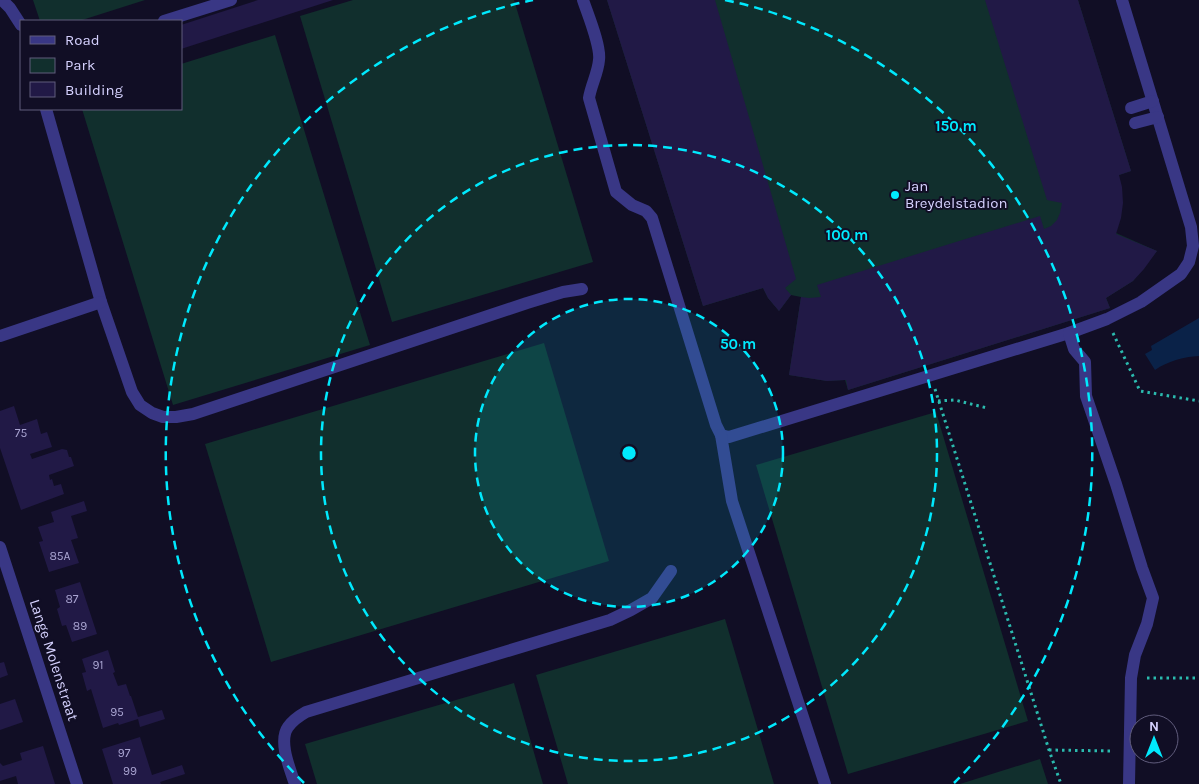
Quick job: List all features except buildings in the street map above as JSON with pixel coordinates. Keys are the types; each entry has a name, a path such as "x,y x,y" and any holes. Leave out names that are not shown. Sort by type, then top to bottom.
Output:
{"street":[{"path":"2,0 20,23"},
{"path":"167,20 231,0"},
{"path":"583,0 599,49 599,60 589,98 616,192 632,205 646,210 652,218 720,435 732,502 824,784"},
{"path":"720,435 729,437 1069,333 1107,319 1140,302 1182,274 1194,262 1191,227 1122,0"},
{"path":"1133,116 1155,109"},
{"path":"46,110 101,302 132,392 140,405 152,413 163,417 193,414 526,303 563,292 582,289"},
{"path":"0,336 101,302"},
{"path":"1069,333 1074,349 1085,362 1086,396 1153,598 1135,655 1131,678 1131,714"},
{"name":"Lange Molenstraat","path":"0,547 77,784"},
{"path":"295,784 286,758 284,743 286,729 294,719 306,712 610,620 652,598 671,571"},
{"path":"1129,784 1130,764"}],"path":[{"path":"1107,319 1140,391 1199,401"},
{"path":"930,375 1061,784"},
{"path":"938,401 955,400 987,408"},
{"path":"1131,678 1199,678"},
{"path":"1049,750 1129,751"}],"green space":[{"path":"33,0 145,0 82,20 40,20"},
{"path":"353,0 514,0 593,262 392,322 300,16"},
{"name":"Jan Breydelstadion","path":"607,0 1078,0 1131,171 1119,175 1116,233 1157,251 1133,281 1106,298 1110,308 848,390 845,380 827,381 789,375 801,297 791,295 779,311 768,298 763,288 703,306"},
{"path":"275,35 370,345 173,405 82,110 182,110 182,64"},
{"path":"544,343 609,561 271,662 205,444"},
{"path":"936,412 1028,721 848,774 756,465"},
{"path":"725,619 774,784 568,784 536,675"},
{"path":"514,683 543,784 317,784 305,744"},
{"path":"1040,759 1048,784 960,784"}],"water":[{"path":"1199,318 1199,356 1176,360 1155,370 1145,354 1152,350 1151,346"}],"place":[{"name":"Jan Breydelstadion","path":"895,195"}]}
